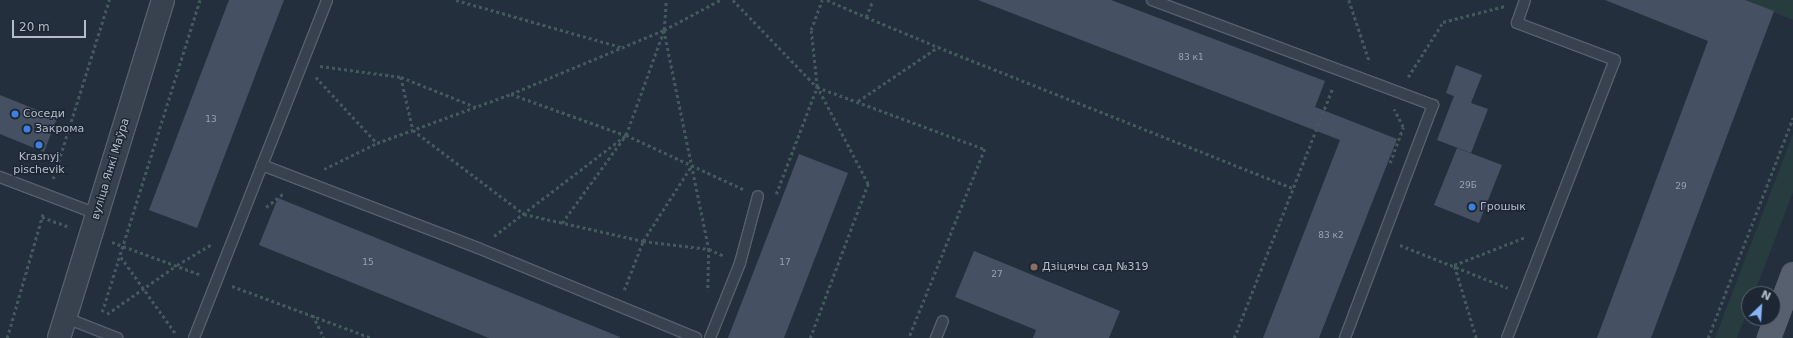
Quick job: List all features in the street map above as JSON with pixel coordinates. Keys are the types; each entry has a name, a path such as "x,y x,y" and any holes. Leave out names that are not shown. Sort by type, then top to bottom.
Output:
{"main road":[{"path":"1769,338 1793,274"}],"street":[{"name":"вуліца Янкі Маўра","path":"59,338 163,0"}],"lane":[{"path":"194,338 327,0"},
{"path":"1152,0 1433,105 1345,338"},
{"path":"1507,338 1615,60 1517,23 1526,0"},
{"path":"262,165 478,248 696,338"},
{"path":"0,178 97,214"},
{"path":"710,338 740,263 758,196"},
{"path":"66,318 118,338"},
{"path":"936,338 943,321"}],"path":[{"path":"7,338 48,196 109,0"},
{"path":"96,330 121,256 200,0"},
{"path":"456,0 621,47"},
{"path":"666,0 664,30 708,249 708,294"},
{"path":"100,319 177,265 237,228 302,180 377,143 511,94 664,30 720,0"},
{"path":"733,0 817,87 868,184 810,338"},
{"path":"817,87 811,30 822,0"},
{"path":"827,0 938,47 1293,188"},
{"path":"866,17 873,0"},
{"path":"1349,0 1377,84"},
{"path":"562,223 626,135 664,30"},
{"path":"858,101 938,47"},
{"path":"302,63 401,77 476,107"},
{"path":"302,63 377,143"},
{"path":"1234,338 1340,70"},
{"path":"401,77 413,130 524,214 643,241 708,249 740,263"},
{"path":"817,87 985,149 909,338"},
{"path":"511,94 626,135 692,164 758,196"},
{"path":"1708,338 1793,118"},
{"path":"478,248 626,135"},
{"path":"618,306 643,241 692,164"},
{"path":"1454,265 1549,229"},
{"path":"1383,238 1524,294"},
{"path":"121,256 178,338"},
{"path":"1454,265 1476,338"},
{"path":"312,314 324,338"}],"green space":[{"path":"1745,0 1793,0 1793,20"},
{"path":"1793,134 1793,192 1757,286 1741,286 1742,326 1737,338 1715,338"}],"building":[{"path":"229,0 284,0 197,228 149,210"},
{"path":"978,0 1111,0 1325,81 1315,107 1397,139 1319,338 1263,338 1340,140"},
{"path":"1605,0 1745,0 1774,11 1651,338 1597,338 1708,41"},
{"path":"1456,65 1482,75 1471,103 1488,109 1471,153 1437,140 1454,96 1446,93"},
{"name":"Закрома","path":"0,95 57,118 44,152 0,134"},
{"path":"1457,148 1502,165 1479,223 1434,205"},
{"path":"799,154 848,173 784,338 728,338"},
{"path":"278,198 620,338 489,338 259,245"},
{"path":"974,251 1120,311 1109,338 1033,338 1036,330 955,297"}],"place":[{"name":"Соседи","path":"15,114"},
{"name":"Закрома","path":"27,129"},
{"name":"Krasnyj pischevik","path":"39,145"},
{"name":"Грошык","path":"1472,207"},
{"name":"Дзіцячы сад №319","path":"1034,267"}]}
